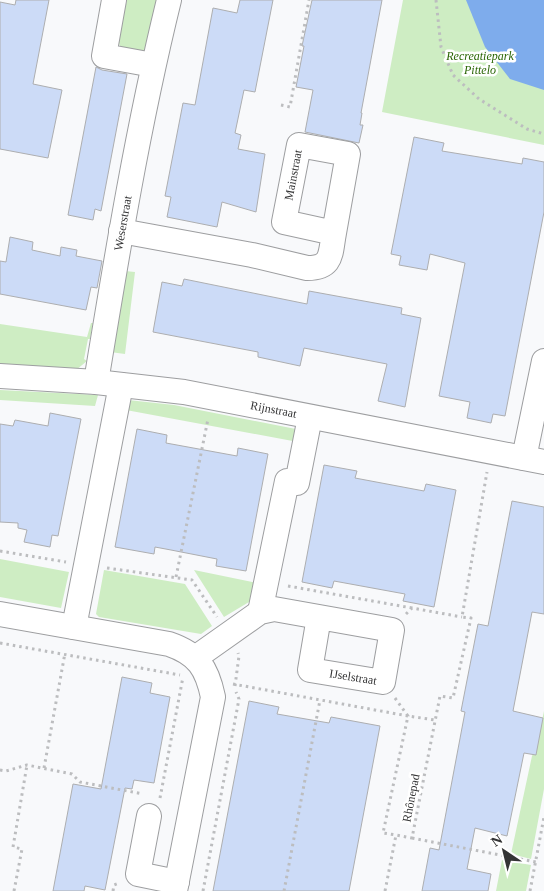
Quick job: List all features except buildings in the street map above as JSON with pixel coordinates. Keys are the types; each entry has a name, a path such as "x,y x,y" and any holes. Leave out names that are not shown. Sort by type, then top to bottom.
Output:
{"street":[{"path":"114,0 104,56 153,65"},
{"name":"Weserstraat","path":"96,382 121,231 153,65 169,0"},
{"path":"121,231 252,255 307,268 323,266 329,260 334,233"},
{"path":"534,460 544,361"},
{"name":"Rijnstraat","path":"0,376 96,382 184,392 534,460"},
{"path":"74,627 121,385"},
{"path":"260,612 287,481 297,483 310,417"},
{"path":"195,658 260,612 274,608 392,630"},
{"path":"0,614 169,644 183,649 195,658 207,674 213,697 176,887 138,874 155,806"},
{"name":"IJselstraat","path":"319,617 310,670 383,682 392,630"}],"path":[{"path":"281,105 290,107 308,0"},
{"path":"436,0 440,47 453,75 479,99 527,129 544,134"},
{"path":"176,577 213,398"},
{"name":"Rhônepad","path":"385,891 396,835 412,838 440,696 453,698 471,618 462,617 491,451"},
{"path":"0,551 192,580 228,634 239,656 234,684 239,699 203,891"},
{"path":"265,582 462,617"},
{"path":"392,630 412,608"},
{"path":"44,768 65,655 74,627"},
{"path":"155,806 183,675 195,658"},
{"path":"383,682 408,716 435,720"},
{"path":"284,891 320,700"},
{"path":"396,835 383,833 408,716"},
{"path":"14,891 22,849 13,847 27,765"},
{"path":"0,770 6,771 27,765 72,774 80,782 155,806 193,800"},
{"path":"530,891 544,817"},
{"path":"412,838 536,862"}],"green space":[{"path":"127,0 156,0 157,5 146,52 120,47 118,38"},
{"name":"Recreatiepark Pittelo","path":"403,0 544,0 544,145 382,112"},
{"path":"125,271 135,272 125,354 110,352"},
{"path":"91,323 93,323 90,339 88,339 84,359 87,361 76,370 0,367 0,324 87,337"},
{"path":"0,390 98,395 95,406 0,400"},
{"path":"128,400 174,405 301,430 298,442 126,410"},
{"path":"0,559 69,572 61,608 0,597"},
{"path":"104,570 185,584 212,626 201,634 99,617 96,614"},
{"path":"194,570 257,583 254,599 224,617"},
{"path":"544,711 544,789 531,859 511,854 532,756 537,745"},
{"path":"502,860 531,865 526,891 496,891"}],"water":[{"path":"466,0 544,0 544,90 510,79 485,47"}]}
